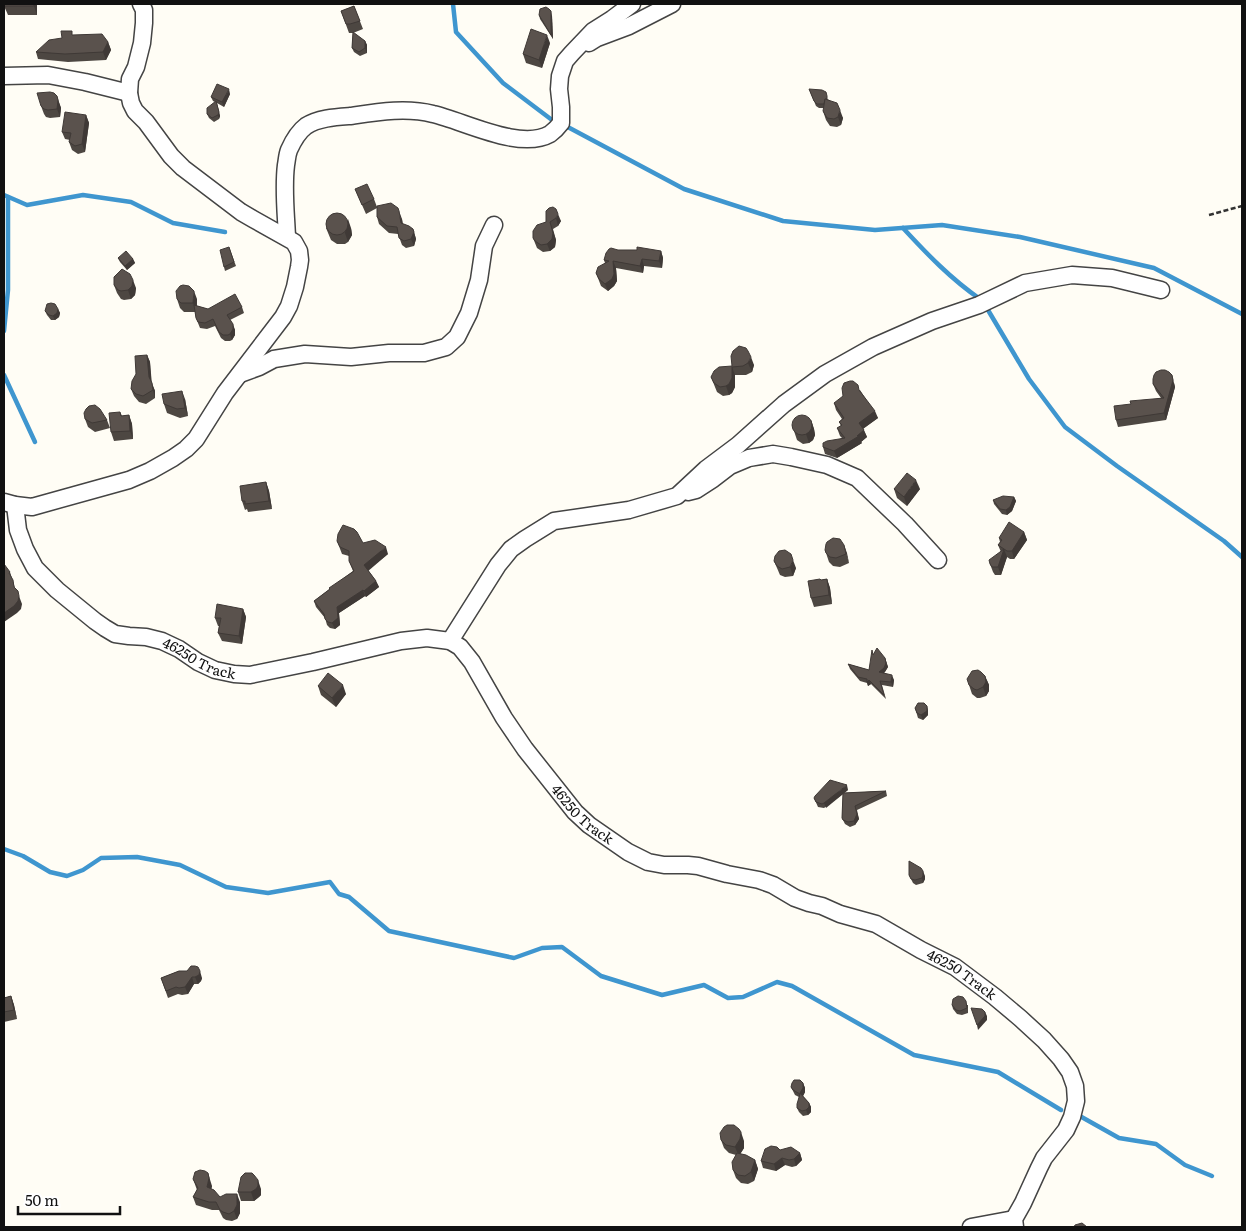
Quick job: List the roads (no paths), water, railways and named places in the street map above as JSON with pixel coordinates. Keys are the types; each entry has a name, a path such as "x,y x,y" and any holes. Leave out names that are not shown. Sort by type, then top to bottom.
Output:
{"street":[{"path":"9,503 32,506 128,480 150,471 186,449 196,439 226,393 283,317 295,287 300,260 294,242 241,212 183,168 171,156 131,104 129,93 130,79 136,67 142,43 144,23 144,10 140,4"},
{"path":"287,237 284,197 288,153 295,137 307,126 321,120 338,117 407,111 432,113 489,132 517,138 539,138 551,133 561,123 560,76 566,61 593,31 612,20 632,4"},
{"path":"572,53 597,38 629,26 672,4"},
{"path":"4,76 48,75 129,93"},
{"path":"240,374 274,360 305,354 351,356 424,353 446,347 457,337 469,313 479,280 484,246 494,225"},
{"path":"677,496 706,469 738,445 784,404 825,374 873,347 932,320 979,304 1025,283 1072,275 1112,278 1161,290"},
{"path":"450,641 498,565 512,549 554,521 629,510 677,496 696,490 730,466 750,458 773,454 827,465 857,478 938,560"},
{"name":"46250 Track","path":"9,503 25,550 35,568 57,590 95,621 115,634 146,637 179,649 198,662 215,670 250,675 328,659 401,641 427,638 450,641 460,648 472,662 524,749 575,812 589,825 628,852 648,862 664,865 688,864 759,880 773,885 795,898 876,924 955,967 1044,1040 1070,1072 1075,1086 1076,1101 1066,1130 1041,1163 1014,1223"},
{"path":"971,1227 1014,1223"}],"waterway":[{"path":"453,4 456,32 503,83 552,120 556,121"},
{"path":"564,125 684,189 783,221 875,230 942,225 1020,237 1154,268 1242,314"},
{"path":"4,195 27,205 83,195 131,202 173,223 225,232"},
{"path":"4,331 8,290 8,197"},
{"path":"903,228 949,275 980,299"},
{"path":"985,305 1029,379 1065,427 1224,541 1242,557"},
{"path":"4,375 35,442"},
{"path":"4,849 23,856 50,872 67,876 83,870 101,858 137,857 180,865 226,887 268,893 330,882 339,894 349,897 389,931 514,958 542,948 562,947 601,976 662,995 704,985 728,998 743,997 777,982 792,986 914,1055 998,1072 1061,1110"},
{"path":"1078,1115 1119,1138 1156,1144 1185,1165 1212,1176"}]}
